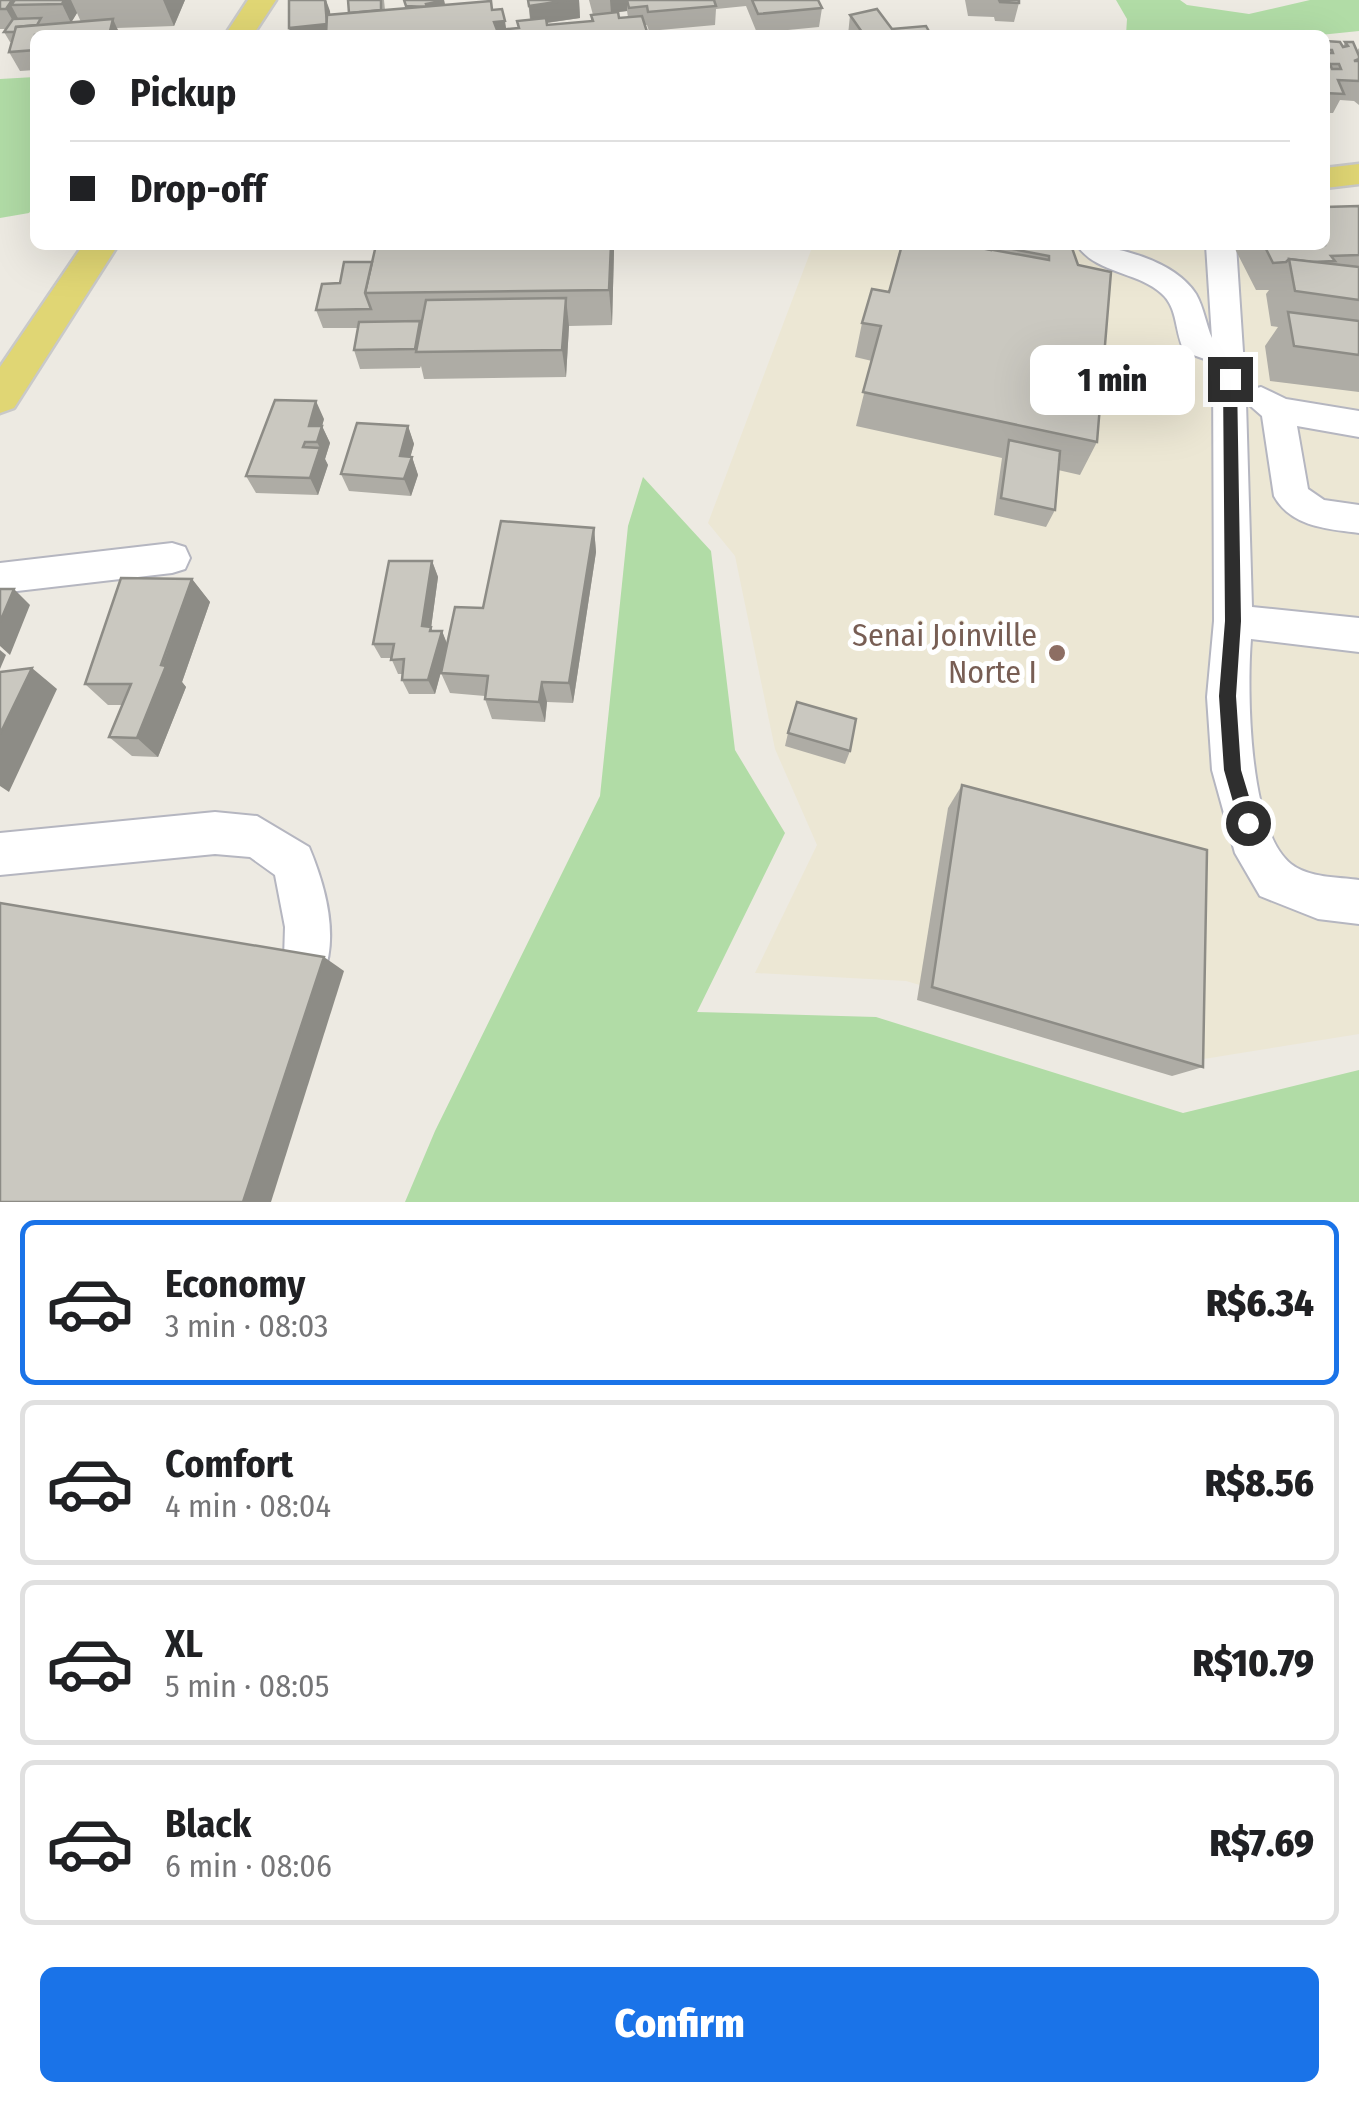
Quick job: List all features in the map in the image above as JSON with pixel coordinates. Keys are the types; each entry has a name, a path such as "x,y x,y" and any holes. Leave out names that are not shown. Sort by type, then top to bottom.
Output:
{"main road":[{"path":"242,30 262,0"},
{"path":"1330,177 1359,174"},
{"path":"0,398 98,250"}],"street":[{"path":"1102,250 1177,286 1192,307 1196,344 1230,367 1278,410 1359,424"},
{"path":"1220,250 1230,367 1233,621 1227,696 1232,770 1257,853 1276,880 1318,897 1359,902"},
{"path":"1278,410 1292,496 1316,514 1359,519"},
{"path":"0,578 172,558"},
{"path":"1233,621 1359,635"},
{"path":"0,854 215,833 257,836 294,862 308,927 308,959"}],"shaded area":[{"name":"Senai Joinville Norte I","path":"1359,205 1359,1034 1185,1062 906,981 755,973 817,845 775,749 735,556 708,523 811,250 1330,250 1330,206"}],"green space":[{"path":"1116,0 1180,0 1187,5 1249,14 1310,0 1359,0 1359,31 1330,34 1330,30 1126,30 1127,19"},
{"path":"30,77 30,212 0,218 0,79"},
{"path":"643,477 711,551 735,750 785,833 697,1012 876,1017 1183,1113 1359,1070 1359,1202 405,1202 435,1131 600,796 628,526"}],"building":[{"path":"0,0 12,0 6,9 0,9"},
{"path":"15,0 64,0 62,4 11,5"},
{"path":"289,0 325,0 327,24 289,28"},
{"path":"348,0 381,0 381,10 349,13"},
{"path":"404,0 437,2 426,4 427,7 406,6"},
{"path":"528,0 569,0 529,6"},
{"path":"627,0 714,0 716,6 648,12 647,6 629,8"},
{"path":"752,0 818,0 822,8 758,14"},
{"path":"491,1 492,10 502,9 505,21 494,22 497,30 326,30 327,15"},
{"path":"877,9 892,29 926,26 928,30 860,30 850,15"},
{"path":"618,12 619,18 642,16 646,30 497,30 519,28 517,21 546,18 547,25 593,21 591,15"},
{"path":"41,18 37,25 4,32 13,19"},
{"path":"113,19 110,30 30,30 30,50 9,52 16,27"},
{"path":"1330,41 1340,42 1343,47 1348,46 1345,42 1353,42 1359,56 1354,61 1359,61 1359,81 1338,80 1344,94 1330,93 1330,64 1330,53"},
{"path":"1359,206 1359,255 1331,256 1335,261 1289,259 1273,263 1266,250 1330,250 1330,207"},
{"path":"375,250 611,250 609,290 365,293"},
{"path":"901,250 994,250 1049,260 1049,256 1018,250 1073,250 1078,265 1111,272 1097,442 863,392 881,326 862,323 872,289 889,292"},
{"path":"1289,259 1359,267 1359,300 1295,291"},
{"path":"344,262 372,262 365,293 371,309 316,310 322,284 340,283"},
{"path":"566,298 562,350 416,352 426,300"},
{"path":"1288,312 1359,321 1359,355 1294,346"},
{"path":"420,321 415,349 354,350 359,322"},
{"path":"275,400 316,401 309,426 322,426 317,442 305,442 303,447 320,448 310,478 246,476"},
{"path":"357,423 408,426 400,456 412,457 404,479 341,474"},
{"path":"1009,440 1060,451 1055,510 1001,498"},
{"path":"501,521 594,528 569,683 542,682 539,702 485,699 488,676 441,673 455,607 483,608"},
{"path":"389,561 432,561 422,626 442,631 428,680 402,680 404,659 391,660 394,644 373,644"},
{"path":"121,578 192,579 161,665 166,666 137,738 109,737 131,684 85,684"},
{"path":"0,589 14,589 0,622"},
{"path":"32,668 0,734 0,672"},
{"path":"797,702 856,719 850,751 788,733"},
{"path":"962,785 1207,850 1203,1067 932,987"},
{"path":"0,903 324,957 243,1202 0,1202"}],"place":[{"name":"Senai Joinville Norte I","path":"1057,653"}],"route":[{"path":"1230,379 1233,621 1227,696 1232,770 1248,823"}]}
